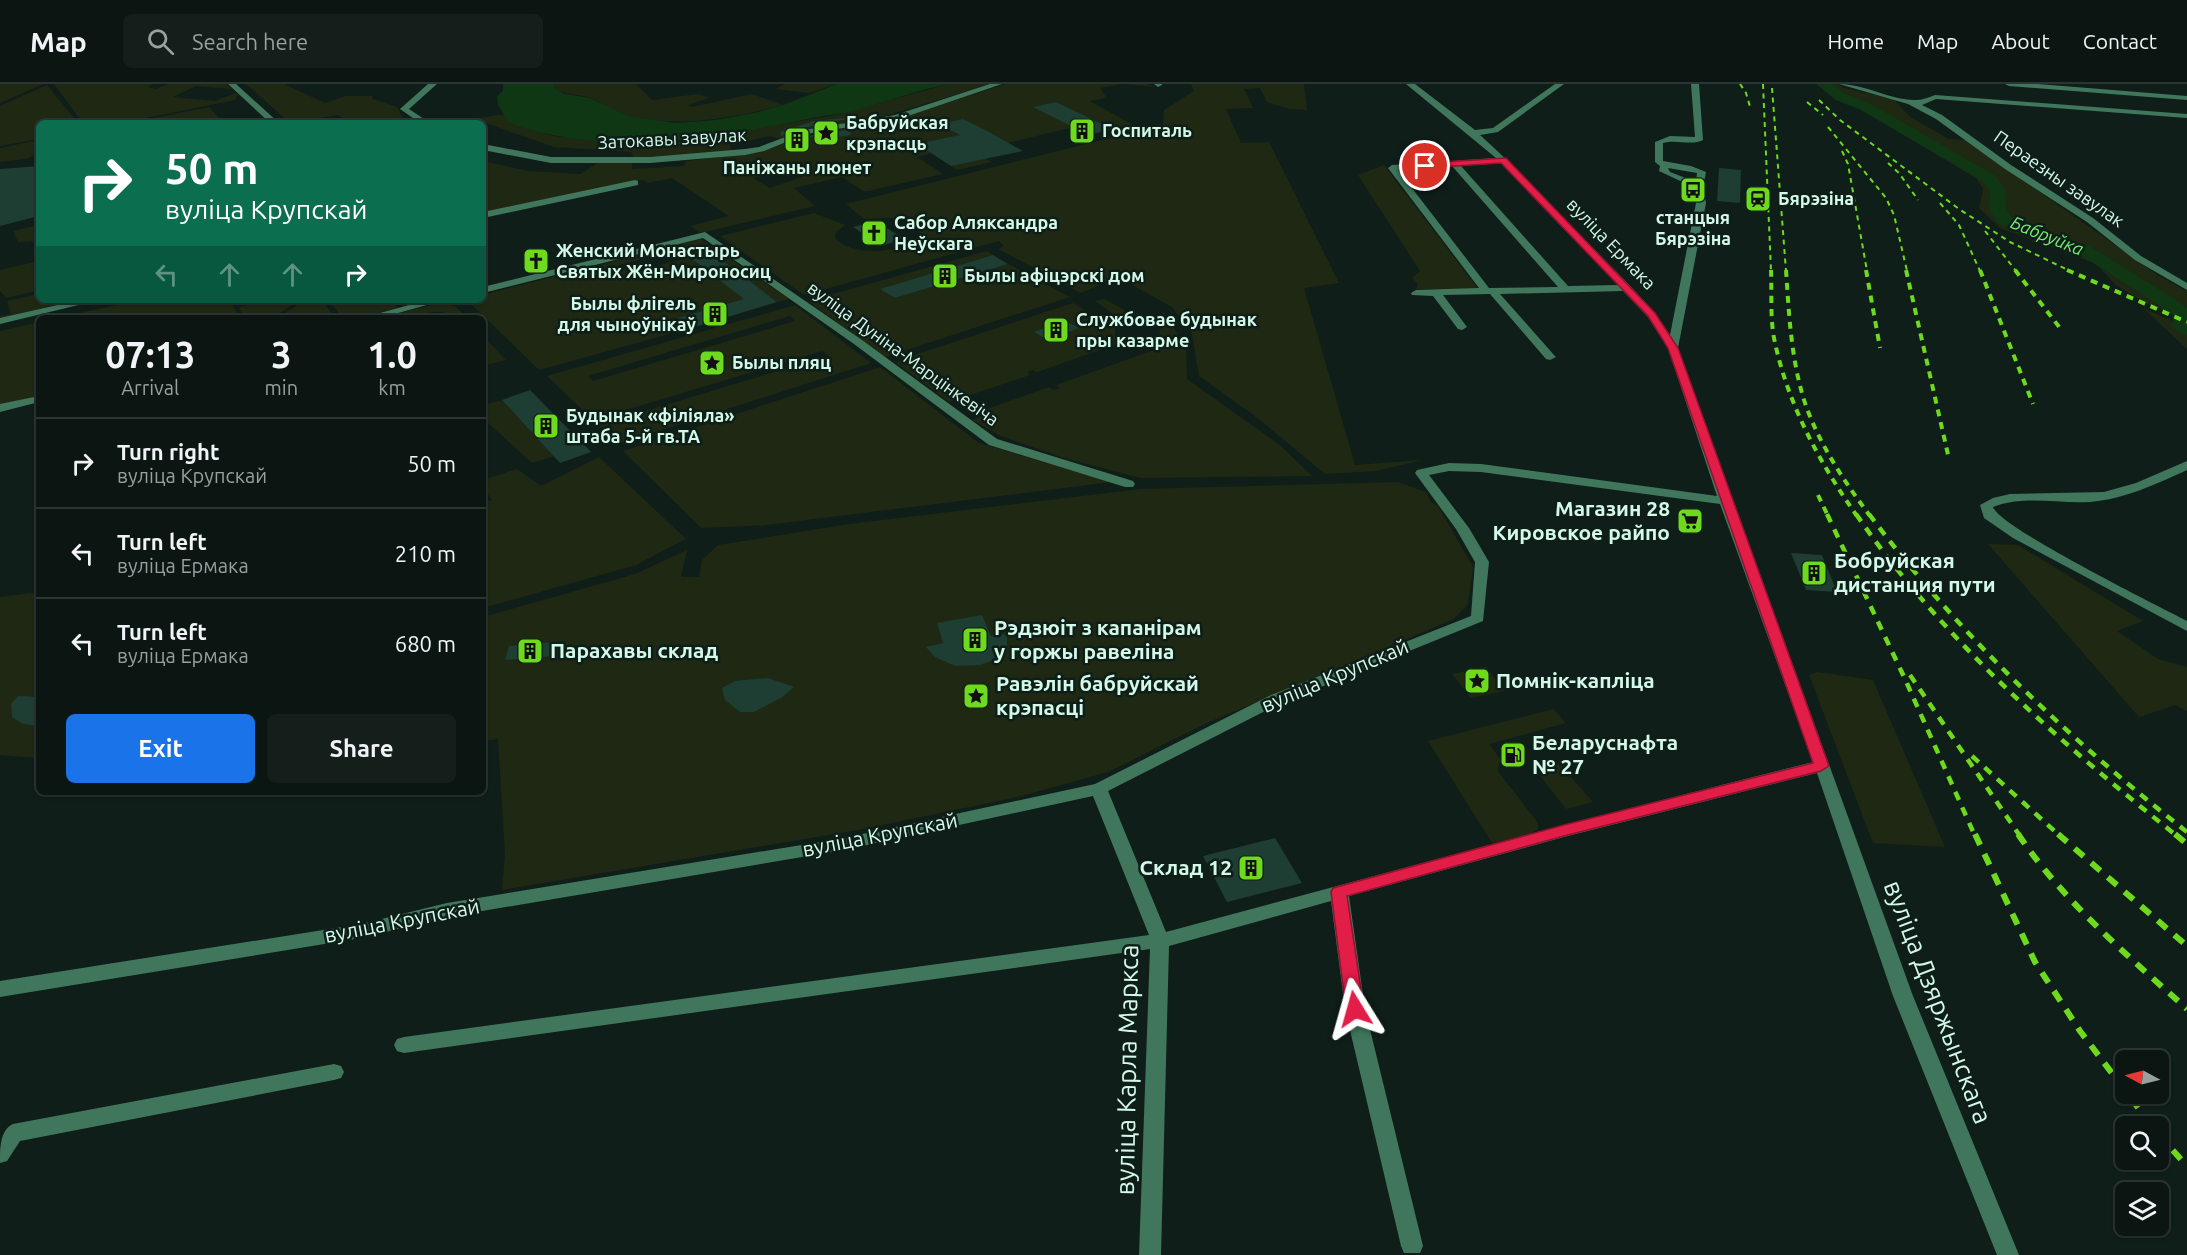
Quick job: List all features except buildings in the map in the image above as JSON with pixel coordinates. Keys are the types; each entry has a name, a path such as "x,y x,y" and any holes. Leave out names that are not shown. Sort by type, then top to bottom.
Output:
{"street":[{"path":"232,84 272,120"},
{"path":"421,120 404,109 433,84"},
{"name":"Затокавы завулак","path":"486,148 524,157 551,160 650,160 745,152 761,149 808,131 896,117 998,84"},
{"name":"вуліца Ермака","path":"1410,84 1473,133 1503,160 1652,315 1673,348 1821,766"},
{"path":"1473,133 1495,130 1560,84"},
{"path":"1673,348 1701,203 1702,172 1659,162 1659,142 1670,138 1699,140 1695,84"},
{"path":"1843,84 1909,102 1921,102 1935,97 2187,116"},
{"path":"2009,84 2187,98"},
{"path":"1925,100 1940,117"},
{"name":"Пераезны завулак","path":"1909,102 1940,117 2008,167 2080,213 2138,258 2187,287"},
{"path":"1503,160 1392,168 1490,292 1550,357"},
{"path":"1455,164 1566,290"},
{"path":"486,214 635,183"},
{"name":"вуліца Дуніна-Марцінкевіча","path":"486,289 705,235 858,342 993,442 1129,484"},
{"path":"1416,293 1627,288"},
{"path":"1436,293 1462,327"},
{"path":"0,321 81,303"},
{"path":"379,315 428,303"},
{"path":"0,408 36,400"},
{"path":"2187,465 2124,493 2091,498 2012,498 1996,500 1986,505 1989,515 2018,535 2187,627"},
{"name":"вуліца Крупскай","path":"0,989 361,931 447,910 844,844 1098,789 1274,700 1478,618 1482,562 1462,528 1421,473 1449,467 1481,468 1726,501"},
{"path":"404,1045 1160,941 1564,831 1821,766"},
{"name":"вуліца Дзяржынскага","path":"1821,766 1847,833 1907,1006 2008,1255"},
{"name":"вуліца Карла Маркса","path":"1098,789 1160,941 1150,1255"},
{"path":"1339,892 1355,1009 1412,1246"},
{"path":"0,1154 13,1133 334,1072"}],"shaded area":[{"path":"0,84 43,84 0,103"},
{"path":"54,84 153,84 147,87 156,89 168,84 226,84 232,89 196,86 173,97 215,101 236,93 238,95 235,100 137,120 81,120"},
{"path":"246,84 284,84 325,103 345,96 372,96 373,99 397,107 403,118 398,120 346,120 338,115 308,120 287,120"},
{"path":"503,84 554,84 555,89 565,94 590,98 628,116 675,123 716,120 754,113 783,105 837,84 949,84 851,111 736,133 660,141 622,142 584,140 546,134 509,123 498,105 497,97 503,90"},
{"path":"554,84 636,84 652,100 698,94 709,98 688,105 692,107 752,94 783,105 706,120 648,120 623,115 591,98 560,91 555,89"},
{"path":"785,84 837,84 809,93 775,89"},
{"path":"949,84 991,84 875,119 803,130 779,139 770,136 730,145 731,151 634,158 631,152 554,147 486,123 486,120 474,119 504,114 510,123 554,136 633,142 687,141 835,115"},
{"path":"1006,84 1122,84 1100,88 1107,98 1090,101 1135,126 1113,129 1056,102 1035,107 1074,127 1008,143 963,119 941,124 995,154 984,158 992,162 957,170 951,166 971,161 938,140 919,143 932,153 917,157 943,174 868,191 863,191 842,177 794,188 815,206 701,233 690,226 729,216 672,178 648,183 642,180 486,213 486,162 529,171 581,174 597,163 632,163 632,169 684,166 686,161 755,153 780,144 848,127 888,121","holes":["795,169 804,176 770,188 753,178"]},
{"path":"1122,84 1146,84 1157,87"},
{"path":"1191,84 1304,84 1307,110 1289,109 1267,102 1260,88 1244,89 1253,108 1226,109 1241,143 1269,142 1339,283 1304,288 1355,465 1423,460 1376,471 1325,474 1259,419 1199,376 1192,334 1172,307 1125,281 1107,282 1081,293 998,249 1004,246 999,241 804,295 720,236 814,213 845,225 836,232 835,238 853,248 879,251 903,246 920,233 913,223 891,218 864,219 846,204 1138,131 1137,128 1163,124 1164,110 1194,91"},
{"path":"1819,84 1838,84 1844,88 1894,99 1910,117 1949,139 1966,140 2159,276 2187,291 2187,320 2146,303 2117,286 2096,264 2000,228 1979,208 1983,189 1976,178"},
{"path":"47,85 76,120 36,120 36,140 0,146 0,106"},
{"path":"209,107 221,120 143,120"},
{"path":"36,141 36,154 26,159 0,162 0,148"},
{"path":"1384,165 1478,289 1416,289 1418,284 1412,278 1420,271 1358,175"},
{"path":"36,226 36,241 18,242 13,231"},
{"path":"701,239 789,299 777,302 765,293 679,318 691,328 539,370 486,318 486,315 482,315 470,303 486,303 486,294","holes":["696,245 706,253 629,273 619,265"]},
{"path":"987,251 993,255 881,289 895,298 1008,264 1070,297 885,357 808,301"},
{"path":"36,262 36,291 6,298 0,291 0,270"},
{"path":"36,295 36,303 76,303 0,320 0,316 11,314 7,301"},
{"path":"1105,299 1133,315 1130,326 1095,301"},
{"path":"125,303 232,303 238,315 71,315"},
{"path":"258,303 295,303 277,315 243,315 239,307"},
{"path":"300,303 324,303 333,315 282,315"},
{"path":"331,303 393,303 398,308 369,315 340,315"},
{"path":"448,303 455,306 464,315 433,312 421,315 391,315"},
{"path":"1073,303 1115,328 1115,339 1126,341 1037,372 1033,370 1027,372 1030,375 949,402 896,363 902,359"},
{"path":"795,305 871,363 618,444 547,376","holes":["790,316 795,321 593,381 588,376","822,351 828,356 625,417 619,412"]},
{"path":"2143,308 2187,327 2187,349"},
{"path":"1163,311 1186,347 1187,379 1281,446 1312,476 1140,478 1064,458 1001,436 972,420 981,416 979,412 1049,387 1054,390 1060,388 1056,385 1157,349"},
{"path":"36,323 36,397 0,405 0,331"},
{"path":"486,339 506,360 486,365"},
{"path":"880,367 979,443 1111,482 767,525 701,528 623,451"},
{"path":"502,400 554,456 532,463 486,422 486,404"},
{"path":"599,457 686,539 636,565 486,607 486,502 492,500 486,491 486,479 517,469 541,486"},
{"path":"1398,482 1426,492 1431,502 1438,506 1473,567 1468,604 1454,619 1209,722 1108,772 1018,797 858,830 502,890 505,854 498,739 486,741 486,616 635,574 687,550 681,577 699,577 702,560 718,545 849,524 1140,489"},
{"path":"1988,544 2018,545 2143,621 2117,631 2158,659 2187,667 2187,711 2175,705 2139,717"},
{"path":"36,592 36,758 0,755 0,597"},
{"path":"1486,667 1505,691 1471,698 1452,674"},
{"path":"1817,672 1873,680 1945,847 1873,843 1809,675"},
{"path":"1554,709 1566,723 1489,744 1501,760 1497,770 1538,823 1538,829 1531,834 1492,843 1428,741"},
{"path":"1545,763 1559,764 1593,802 1566,809 1538,773"}],"waterway":[{"name":"Бабруйка","path":"1823,84 1841,97 1866,107 1988,178 1998,190 1997,209 2004,219 2021,229 2078,247 2092,254 2129,280 2178,309 2184,315 2182,326 2187,329"}],"railway":[{"path":"1740,84 1746,93 1751,110"},
{"path":"1763,84 1771,271"},
{"path":"1772,88 1786,271"},
{"path":"1819,100 1840,120 1959,209 2010,242 2070,271"},
{"path":"1807,102 1823,115"},
{"path":"1828,127 1886,198 1894,215 1907,271"},
{"path":"1842,151 1848,164 1867,271"},
{"path":"1888,163 1899,173 1918,200"},
{"path":"1940,203 1959,225 1980,271"},
{"path":"1985,231 2016,271"},
{"path":"1771,270 1774,338 1787,386 1817,453 1857,516"},
{"path":"1786,270 1794,354 1805,403 1817,433 1833,462 1870,516"},
{"path":"1866,270 1880,348"},
{"path":"1906,270 1949,459"},
{"path":"1980,270 2033,404"},
{"path":"2015,270 2060,328"},
{"path":"2067,270 2187,322"},
{"path":"1818,495 1828,516"},
{"path":"1827,514 1905,679 1975,836"},
{"path":"1856,514 1890,560 1964,646 2046,725 2177,836"},
{"path":"1869,514 1904,559 1978,644 2100,760 2187,832"},
{"path":"1910,675 2020,836"},
{"path":"1972,756 2060,836"},
{"path":"1975,834 2035,962 2080,1031 2144,1116"},
{"path":"2018,834 2055,882 2097,927 2187,1009"},
{"path":"2058,834 2187,946"},
{"path":"2175,834 2187,844"},
{"path":"2169,1146 2187,1166"}],"place":[{"name":"Госпиталь","path":"1082,131"},
{"name":"Бабруйская крэпасць","path":"826,133"},
{"name":"Паніжаны люнет","path":"797,140"},
{"name":"станцыя Бярэзіна","path":"1693,190"},
{"name":"Бярэзіна","path":"1758,199"},
{"name":"Сабор Аляксандра Неўскага","path":"874,233"},
{"name":"Женский Монастырь Святых Жён-Мироносиц","path":"536,261"},
{"name":"Былы афіцэрскі дом","path":"945,276"},
{"name":"Былы флігель для чыноўнікаў","path":"715,314"},
{"name":"Службовае будынак пры казарме","path":"1056,330"},
{"name":"Былы пляц","path":"712,363"},
{"name":"Будынак «філіяла» штаба 5-й гв.ТА","path":"546,426"},
{"name":"Магазин 28 Кировское райпо","path":"1690,521"},
{"name":"Бобруйская дистанция пути","path":"1814,573"},
{"name":"Рэдзюіт з капанірам у горжы равеліна","path":"975,640"},
{"name":"Парахавы склад","path":"530,651"},
{"name":"Помнік-капліца","path":"1477,681"},
{"name":"Равэлін бабруйскай крэпасці","path":"976,696"},
{"name":"Беларуснафта № 27","path":"1513,755"},
{"name":"Склад 12","path":"1251,868"}],"route":[{"path":"1355,1009 1339,892 1564,831 1821,766 1673,348 1652,315 1503,160 1425,166"}]}
